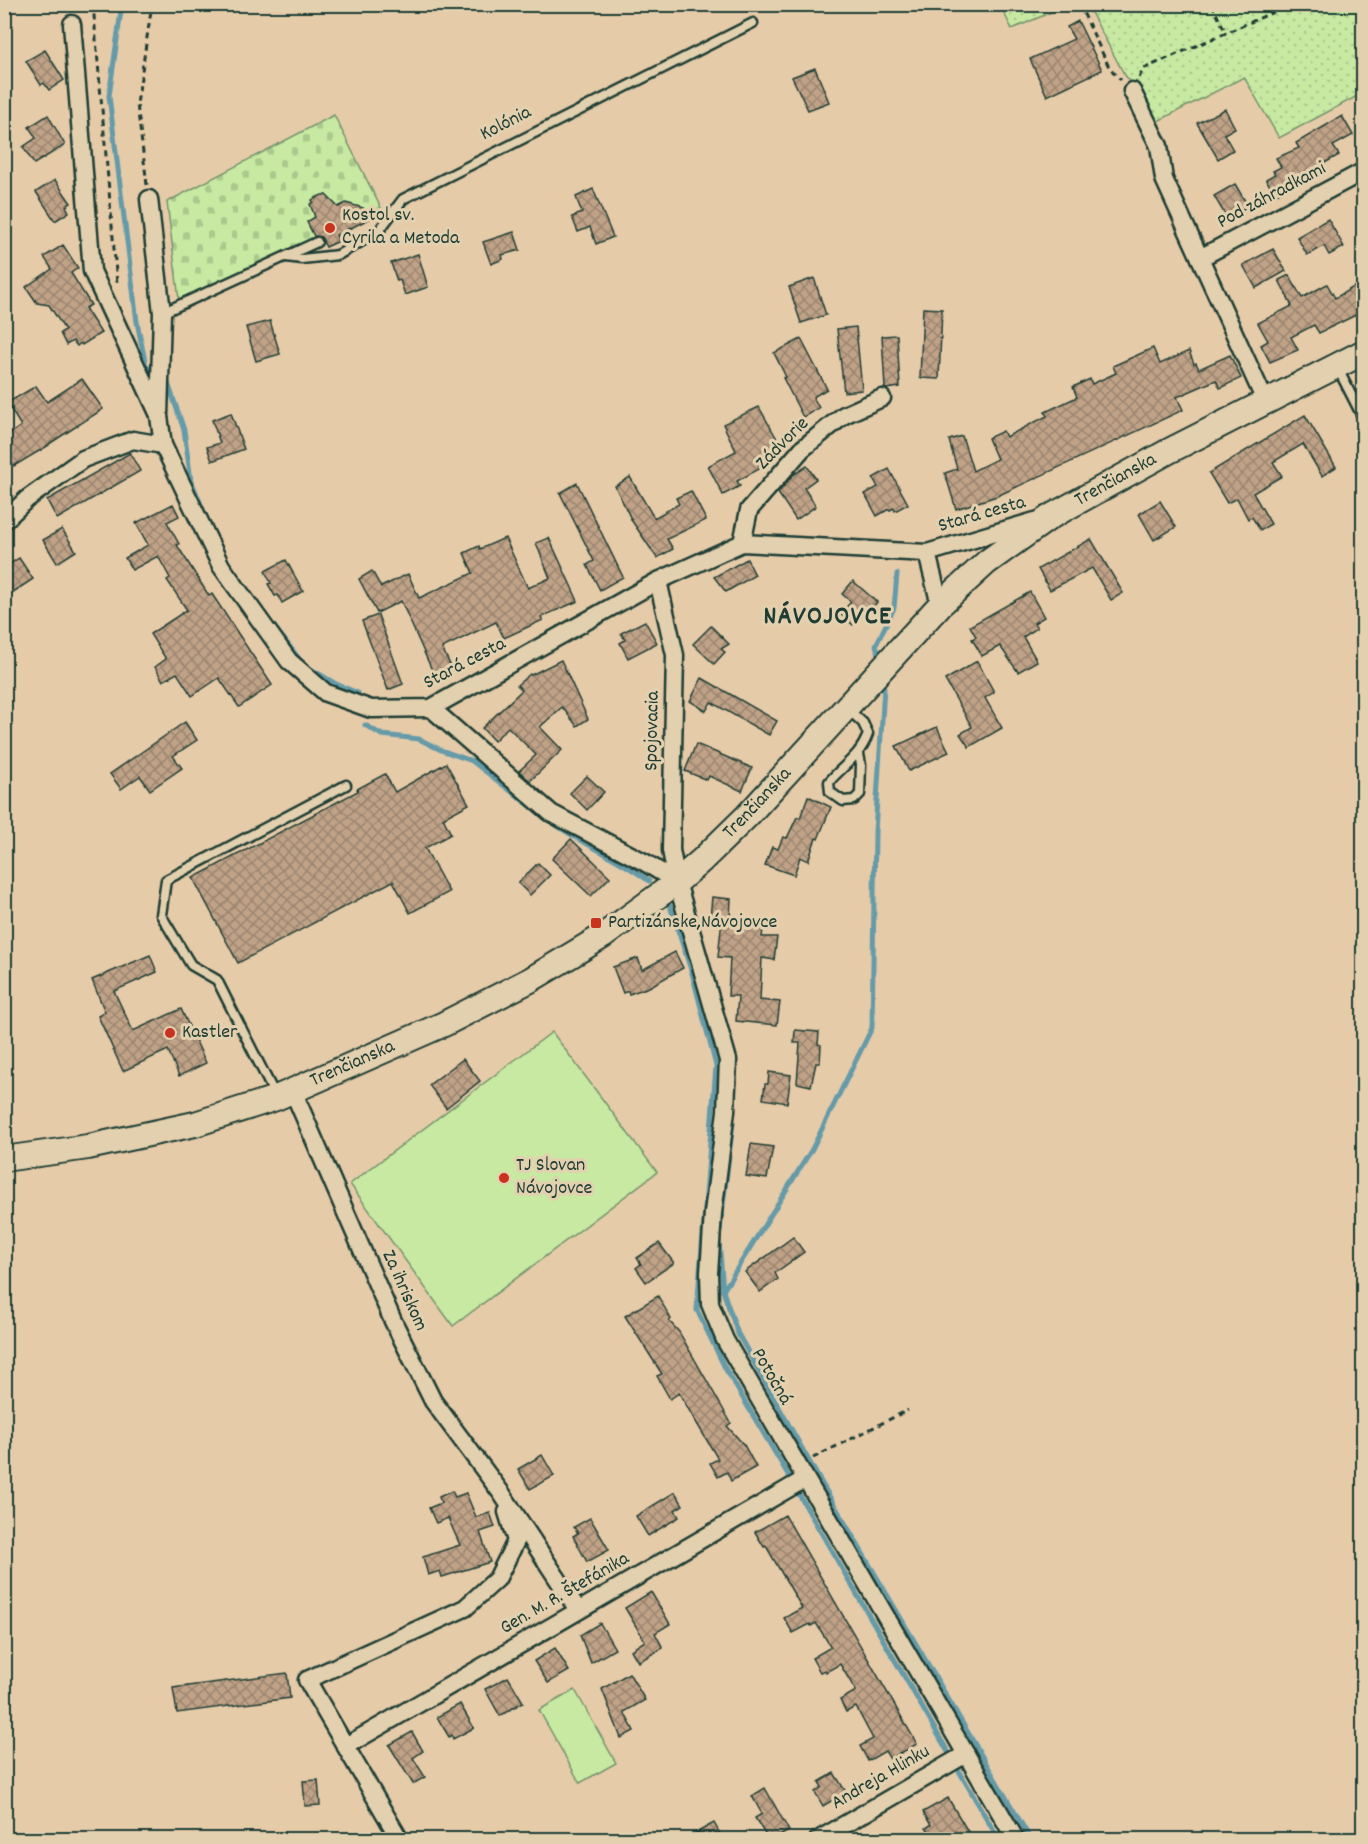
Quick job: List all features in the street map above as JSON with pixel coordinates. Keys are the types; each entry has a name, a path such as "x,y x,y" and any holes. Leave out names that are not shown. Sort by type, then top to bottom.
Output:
{"main road":[{"name":"Trenčianska","path":"4,1159 88,1147 195,1124 285,1095 444,1024 530,980 603,936 677,882 747,816 940,605 987,562 1050,517 1169,451 1364,352"}],"street":[{"path":"72,24 92,272 159,416"},
{"path":"1132,91 1159,146 1164,179 1266,403"},
{"name":"Pod záhradkami","path":"1200,258 1364,171"},
{"path":"149,199 162,313 159,416"},
{"name":"Zádvorie","path":"742,543 749,510 802,449 844,415 882,398"},
{"name":"Stará cesta","path":"159,416 163,445 221,566 289,661 326,693 371,709 431,708 658,581 742,543 927,554 1050,517"},
{"path":"4,521 27,499 83,459 133,440 163,445"},
{"name":"Stará cesta","path":"927,554 940,605"},
{"name":"Spojovacia","path":"658,581 675,655 670,850 677,882"},
{"path":"431,708 551,813 677,882"},
{"name":"Potočná","path":"677,882 728,1060 726,1112 713,1213 709,1273 710,1304 725,1340 1016,1839"},
{"name":"Za ihriskom","path":"285,1095 433,1401 502,1494 578,1610"},
{"name":"Gen. M. R. Štefánika","path":"346,1746 805,1479"},
{"path":"400,1839 308,1680 465,1608 497,1579 516,1541 502,1494"},
{"name":"Andreja Hlinku","path":"818,1839 966,1754"}],"lane":[{"name":"Kolónia","path":"286,257 302,260 338,255 378,232 403,199 753,23"},
{"name":"Kolónia","path":"162,313 317,243"},
{"path":"1336,366 1364,420"},
{"path":"846,708 863,723 868,734 859,754 840,769 829,782 830,792 843,801 854,800 860,794 859,754"},
{"path":"285,1095 218,980 190,965 161,915 166,880 346,785"}],"path":[{"path":"93,4 118,289"},
{"path":"149,199 137,104 152,4"},
{"path":"1079,4 1109,68 1132,91 1143,69 1292,4"},
{"path":"1212,4 1226,33"},
{"path":"819,1456 908,1410"}],"green space":[{"path":"1000,5 1068,5 1012,29"},
{"path":"1087,5 1355,5 1363,20 1363,93 1279,138 1244,77 1156,122 1123,72"},
{"path":"334,115 383,212 337,235 339,241 326,247 323,241 317,243 314,238 179,300 167,202"},
{"name":"TJ Slovan Návojovce","path":"552,1032 657,1172 453,1326 350,1184"},
{"path":"575,1690 616,1763 580,1783 539,1710"}],"building":[{"path":"1078,21 1102,70 1047,96 1030,59 1074,39 1067,27"},
{"path":"45,50 64,80 49,90 44,83 41,85 26,61"},
{"path":"815,68 829,102 808,110 792,77"},
{"path":"1225,109 1235,128 1224,134 1233,150 1218,159 1197,123"},
{"path":"48,115 65,145 34,164 23,147 36,138 29,127"},
{"path":"1342,116 1353,135 1333,146 1339,155 1296,179 1298,182 1275,195 1266,179 1275,174 1273,171 1281,167 1276,158 1299,148 1296,143"},
{"path":"55,180 71,203 66,206 69,212 55,221 36,192"},
{"path":"1235,184 1248,206 1227,218 1214,196"},
{"path":"593,189 613,237 596,244 590,227 578,232 572,217 582,213 576,197"},
{"name":"Kostol sv. Cyrila a Metoda","path":"326,195 338,207 346,203 363,208 369,219 336,235 339,241 326,247 321,237 314,236 307,222 315,217 310,204 312,200"},
{"path":"1328,219 1344,247 1329,255 1324,246 1307,255 1297,237"},
{"path":"514,232 520,250 502,255 503,259 491,264 483,242"},
{"path":"63,245 78,268 71,273 91,305 85,308 101,333 77,346 73,341 66,345 60,333 65,330 49,305 37,303 26,287 52,269 44,257"},
{"path":"1273,249 1286,271 1256,288 1243,265"},
{"path":"418,254 428,287 405,295 391,263"},
{"path":"1289,275 1302,298 1327,284 1335,298 1364,281 1364,311 1319,333 1314,325 1291,337 1298,350 1270,362 1261,345 1268,341 1258,323 1292,306 1279,280"},
{"path":"814,278 826,315 801,323 789,287"},
{"path":"923,308 942,309 939,379 920,378"},
{"path":"270,321 280,354 256,361 246,327"},
{"path":"856,327 862,390 844,392 837,329"},
{"path":"897,335 900,387 886,389 882,336"},
{"path":"801,339 827,389 813,397 819,408 803,417 783,378 786,377 774,353"},
{"path":"1153,348 1160,364 1189,351 1194,364 1196,363 1199,369 1230,355 1241,378 1220,388 1216,380 1177,397 1183,410 997,496 956,509 945,473 957,469 949,440 962,436 973,471 997,459 988,438 1003,431 1006,437 1047,416 1045,412 1077,397 1073,387 1090,379 1092,384 1116,373 1113,366"},
{"path":"82,379 103,409 14,466 4,452 4,438 21,426 7,403 36,386 47,402"},
{"path":"759,407 781,446 757,460 761,468 737,481 740,486 723,495 708,466 736,451 723,424"},
{"path":"231,413 244,449 212,461 207,447 220,443 212,420"},
{"path":"1305,415 1336,467 1322,476 1303,444 1273,462 1282,476 1253,493 1271,524 1260,530 1252,517 1248,519 1237,498 1227,503 1209,473"},
{"path":"130,453 140,471 57,519 47,500"},
{"path":"807,466 816,479 804,488 816,506 796,520 778,493 793,475"},
{"path":"889,469 908,504 895,511 894,508 889,509 877,516 865,494 878,487 873,478"},
{"path":"630,477 654,518 679,504 676,498 691,491 706,520 667,539 673,549 657,558 632,521 615,486"},
{"path":"577,483 623,577 600,590 587,565 594,561 560,493"},
{"path":"1160,501 1176,527 1154,540 1139,514"},
{"path":"173,504 179,516 167,522 179,544 177,545 209,596 212,594 272,685 239,707 219,678 192,696 177,673 163,681 155,667 166,659 150,634 187,610 167,580 170,578 158,556 132,570 125,558 148,545 136,523"},
{"path":"62,529 76,551 57,563 43,540"},
{"path":"505,538 528,588 550,578 536,543 549,538 578,601 541,617 543,620 504,638 496,622 442,648 453,671 436,679 401,601 377,613 359,579 372,571 381,587 408,574 419,598 473,573 464,553"},
{"path":"1091,539 1123,593 1111,600 1092,568 1050,590 1038,569"},
{"path":"19,558 33,579 4,598 4,568"},
{"path":"747,559 755,575 726,592 714,577"},
{"path":"286,560 303,591 282,603 268,584 271,583 265,571"},
{"path":"853,581 877,602 853,625 840,614 851,602 842,594"},
{"path":"1030,592 1044,617 1034,623 1037,628 1023,637 1037,661 1018,672 1000,646 982,656 972,639 976,637 970,626"},
{"path":"378,615 403,684 388,690 362,621"},
{"path":"645,621 657,643 628,658 620,643 625,640 621,633"},
{"path":"711,626 729,644 721,649 725,652 714,664 693,644"},
{"path":"561,660 588,719 577,726 562,707 540,727 562,750 530,781 519,771 536,755 508,727 494,741 482,728 522,690 517,685 530,674"},
{"path":"977,661 994,692 985,698 1002,728 969,747 960,734 972,727 945,680"},
{"path":"702,678 777,721 769,735 711,702 706,711 690,701"},
{"path":"185,722 197,740 173,756 182,768 150,790 140,776 121,789 110,774"},
{"path":"937,727 949,752 909,771 896,746"},
{"path":"696,744 752,768 742,791 709,776 707,780 685,771"},
{"path":"446,763 469,804 443,818 451,834 425,848 449,892 410,913 393,881 238,963 193,878 358,791 357,789 385,774 395,792"},
{"path":"587,776 604,792 587,810 570,793"},
{"path":"808,796 831,807 808,861 800,857 794,875 765,865 772,847 778,849 783,837 787,838 797,817 800,818"},
{"path":"571,839 610,877 591,896 552,859"},
{"path":"538,863 550,875 530,895 518,883"},
{"path":"712,897 731,899 730,918 764,922 762,937 777,937 774,960 762,958 760,1000 780,1002 777,1025 736,1021 738,996 728,996 730,958 718,957 722,919 710,918"},
{"path":"675,952 683,968 649,987 629,994 628,991 623,993 613,967 638,958 642,970"},
{"path":"150,955 157,972 114,991 133,1031 181,1009 206,1063 179,1076 168,1050 123,1071 98,1016 105,1012 92,980"},
{"path":"795,1030 819,1032 820,1063 816,1063 811,1086 797,1083 800,1043 794,1043"},
{"path":"463,1059 480,1081 446,1108 429,1085"},
{"path":"769,1072 791,1075 787,1103 763,1099"},
{"path":"751,1144 773,1147 767,1179 746,1176"},
{"path":"793,1237 804,1252 775,1273 778,1279 760,1292 745,1272"},
{"path":"659,1243 674,1263 646,1282 636,1268 641,1264 637,1258"},
{"path":"658,1296 671,1319 669,1321 679,1332 731,1423 727,1426 744,1445 756,1467 731,1481 727,1472 718,1477 710,1463 718,1459 679,1393 670,1399 657,1376 662,1374 625,1316"},
{"path":"542,1455 554,1476 530,1489 518,1469"},
{"path":"452,1491 455,1497 466,1493 476,1517 490,1513 495,1527 480,1532 490,1562 442,1577 440,1571 428,1575 423,1557 460,1545 448,1518 436,1523 429,1508 441,1503 439,1497"},
{"path":"675,1492 683,1505 675,1510 679,1517 648,1536 636,1516"},
{"path":"785,1515 917,1744 890,1759 885,1751 868,1761 860,1746 873,1739 856,1707 846,1712 840,1700 856,1691 840,1664 826,1672 825,1670 820,1672 812,1658 831,1647 816,1623 793,1633 784,1618 802,1608 766,1546 764,1547 755,1532"},
{"path":"590,1518 609,1550 587,1562 573,1536 578,1533 574,1527"},
{"path":"651,1592 670,1624 655,1633 663,1648 638,1662 631,1650 645,1641 625,1608"},
{"path":"600,1623 615,1649 591,1663 580,1635"},
{"path":"555,1648 569,1671 548,1683 534,1661"},
{"path":"287,1673 290,1698 177,1713 173,1688"},
{"path":"629,1673 645,1700 624,1712 634,1731 621,1738 602,1689"},
{"path":"508,1677 523,1702 500,1716 485,1689"},
{"path":"460,1704 474,1728 453,1739 452,1735 449,1737 437,1717"},
{"path":"412,1732 423,1751 413,1758 425,1777 413,1784 389,1745"},
{"path":"834,1773 846,1792 823,1806 815,1792 822,1787 819,1782"},
{"path":"318,1780 320,1805 305,1806 303,1781"},
{"path":"765,1788 789,1831 774,1839 768,1839 755,1818 762,1814 752,1796"},
{"path":"948,1798 970,1835 963,1839 934,1839 926,1828 931,1825 923,1812"},
{"path":"714,1823 723,1839 685,1839"}],"waterway":[{"path":"122,4 109,96 137,322 146,366 152,371"},
{"path":"167,380 184,430 191,480 208,522"},
{"path":"878,652 876,645 894,608 897,574"},
{"path":"273,625 304,665 336,684 358,693"},
{"path":"723,1291 812,1149 872,1028 875,832 884,687"},
{"path":"365,725 382,735 419,739 472,761 538,812"},
{"path":"546,818 649,881"},
{"path":"670,906 692,973 716,1066 697,1310 725,1368 790,1478"},
{"path":"720,1231 733,1122"},
{"path":"719,1240 723,1291 738,1334 818,1477 1031,1840"},
{"path":"797,1491 999,1840"}],"place":[{"name":"Kostol sv. Cyrila a Metoda","path":"330,228"},
{"name":"Partizánske,Návojovce","path":"596,923"},
{"name":"Kastler","path":"170,1033"},
{"name":"TJ Slovan Návojovce","path":"504,1178"}],"district":[{"name":"NÁVOJOVCE","path":"828,617"}]}
